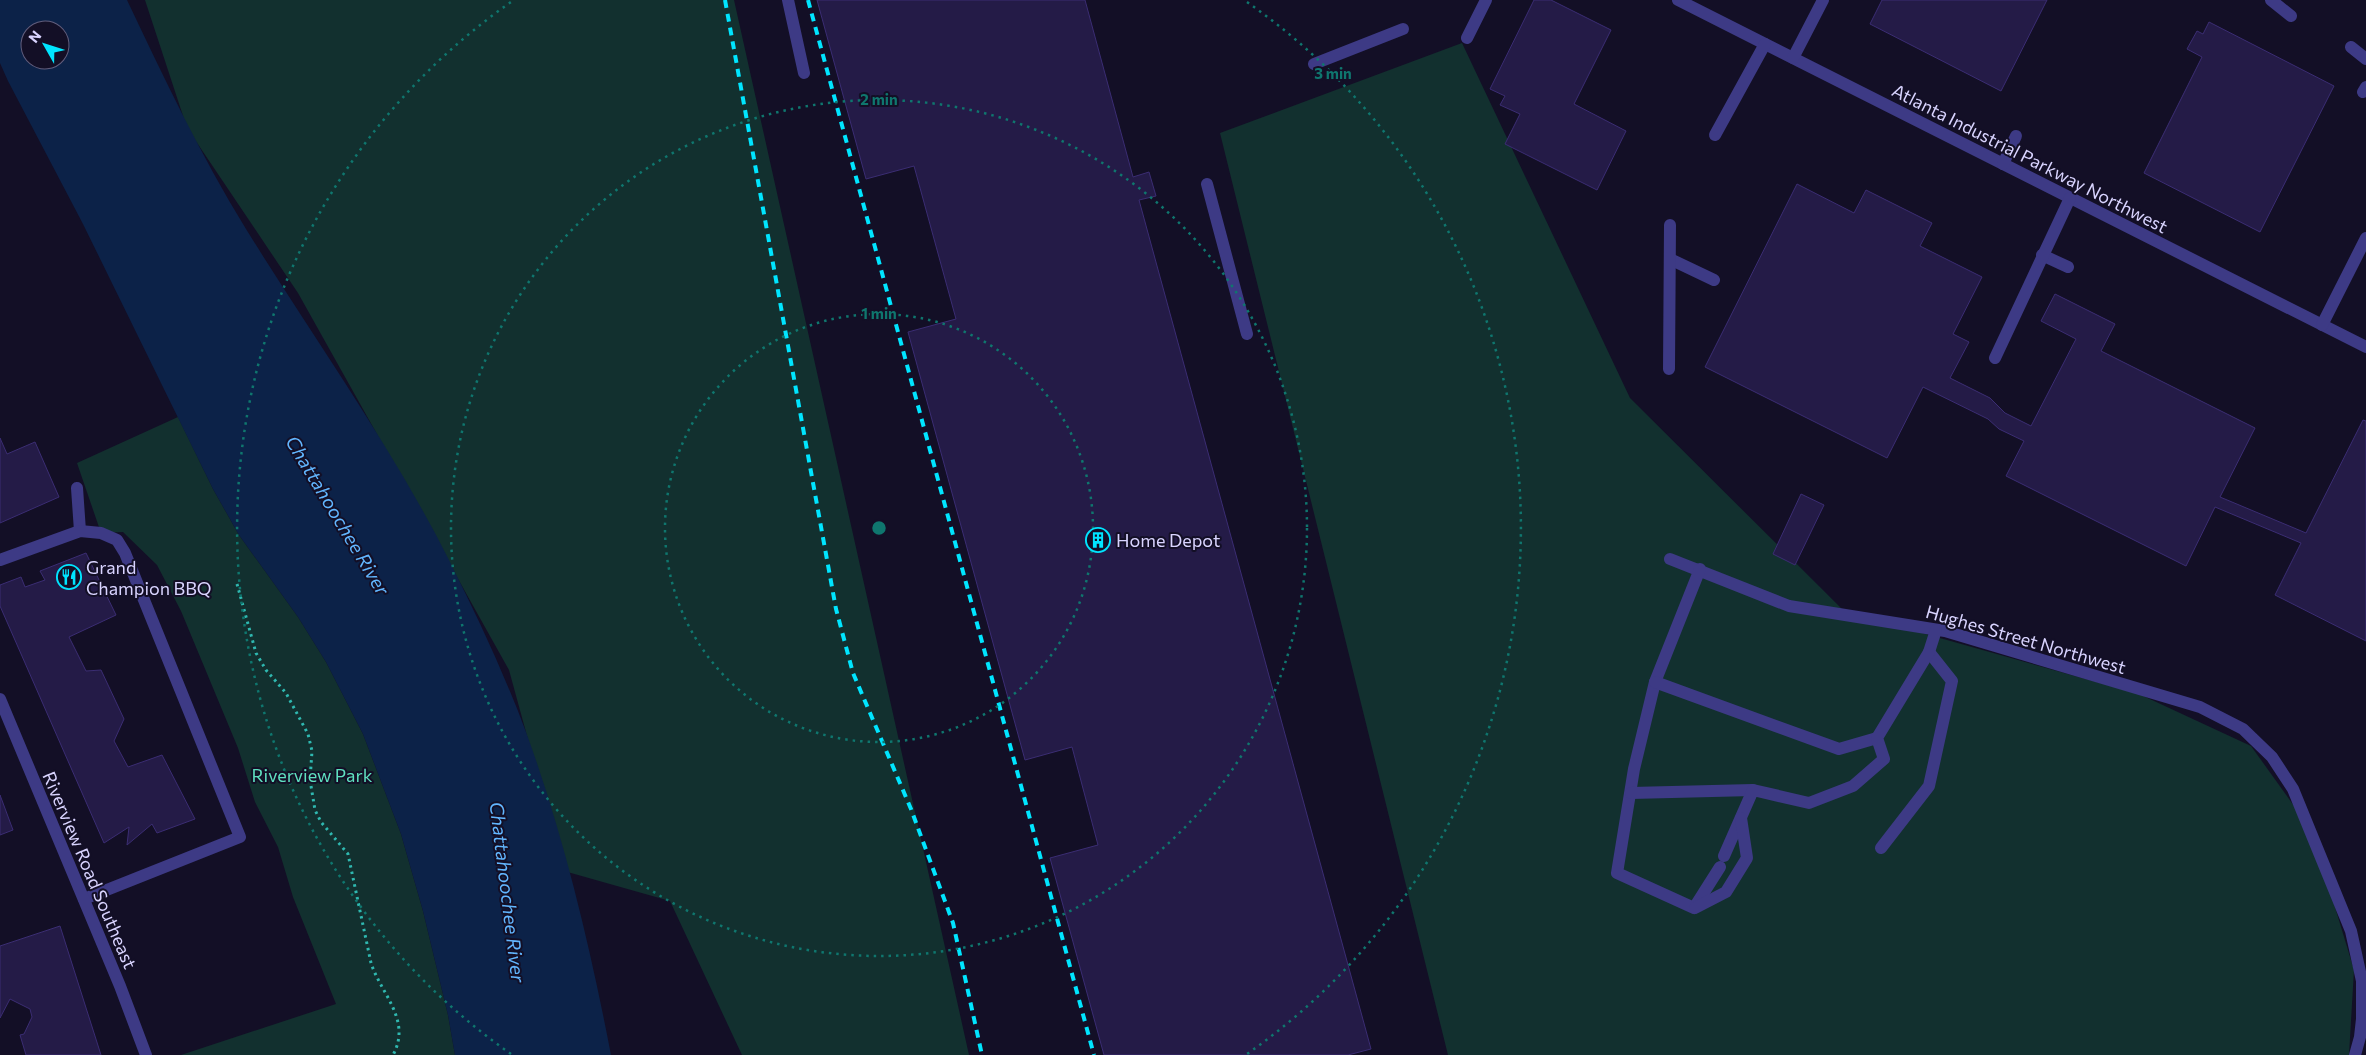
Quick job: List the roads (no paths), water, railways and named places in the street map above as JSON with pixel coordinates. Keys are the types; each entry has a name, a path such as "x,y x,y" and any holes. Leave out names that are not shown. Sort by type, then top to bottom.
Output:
{"street":[{"path":"788,0 804,73"},
{"path":"1467,38 1486,0"},
{"name":"Atlanta Industrial Parkway Northwest","path":"1678,0 2366,347"},
{"path":"1793,58 1823,0"},
{"path":"2271,0 2291,16"},
{"path":"1314,64 1403,28"},
{"path":"1715,135 1766,44"},
{"path":"2351,47 2366,59"},
{"path":"2003,164 2016,136"},
{"path":"1207,184 1247,334"},
{"path":"1996,358 2070,198"},
{"path":"1669,369 1670,225"},
{"path":"2322,325 2366,238"},
{"path":"2042,255 2068,267"},
{"path":"1670,259 1714,280"},
{"path":"77,488 80,531"},
{"path":"0,560 80,531 101,533 117,540 240,837 84,899"},
{"name":"Hughes Street Northwest","path":"1670,559 1700,569 1789,606 1936,630 2200,707 2243,729 2272,757 2293,789 2351,930 2362,981 2363,1037 2355,1055"},
{"path":"1694,908 1617,873 1634,769 1655,682 1700,569"},
{"path":"1655,682 1839,748 1877,738 1928,652 1936,630"},
{"path":"1881,848 1928,786 1952,681 1928,652"},
{"name":"Riverview Road Southeast","path":"0,699 84,899 146,1055"},
{"path":"1631,792 1753,790 1809,803 1853,786 1884,759 1877,738"},
{"path":"1694,908 1722,862 1753,790"},
{"path":"1694,908 1726,892 1747,858 1741,818"}],"water":[{"name":"Chattahoochee River","path":"0,0 127,0 198,145 229,201 402,475 449,560 490,645 526,732 564,851 585,932 611,1055 455,1055 448,1015 423,911 401,834 363,734 326,662 298,617 239,535 213,489 83,224 0,63"}],"railway":[{"path":"725,0 836,609 853,673 911,809 953,923 982,1055"},
{"path":"808,0 1094,1055"}],"place":[{"name":"Home Depot","path":"1098,540"},
{"name":"Grand Champion BBQ","path":"69,577"}],"park label":[{"name":"Riverview Park","path":"312,775"}]}
